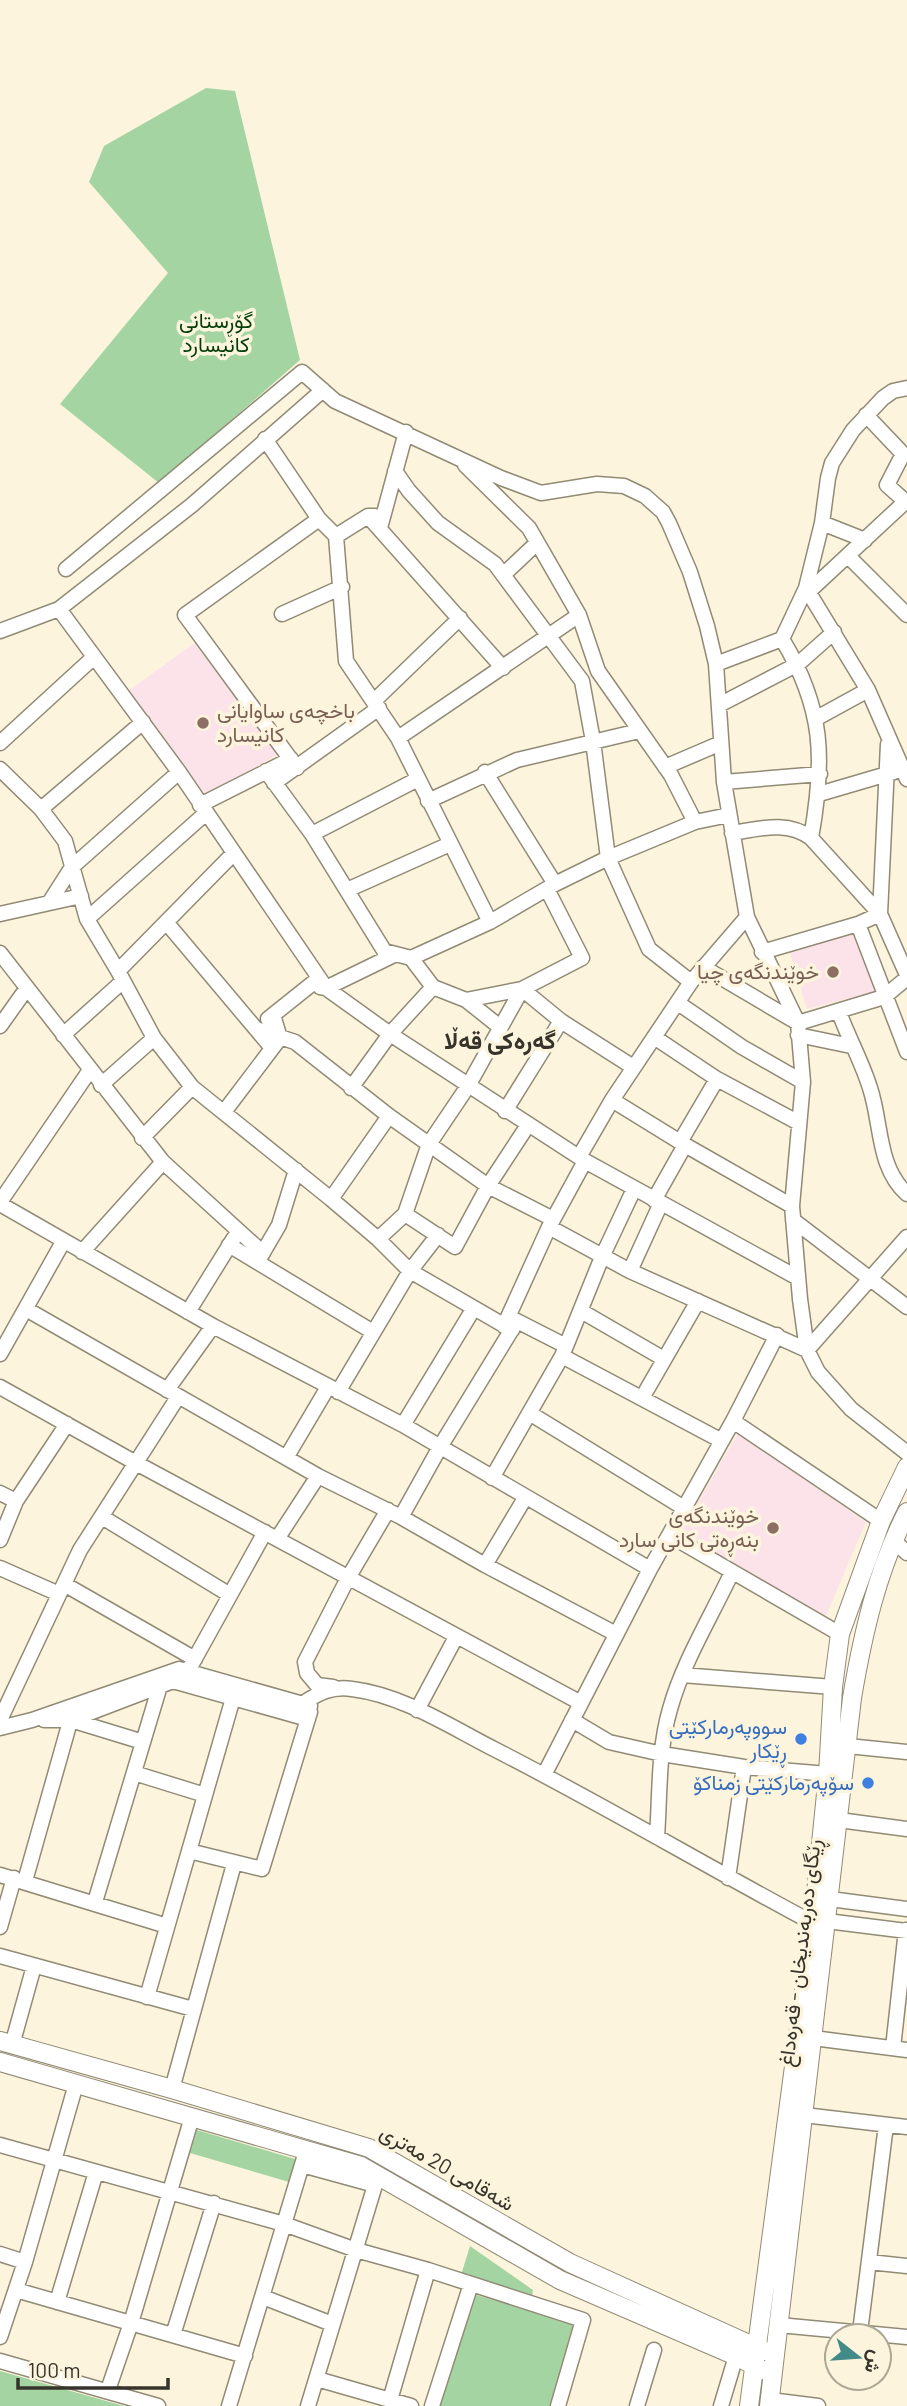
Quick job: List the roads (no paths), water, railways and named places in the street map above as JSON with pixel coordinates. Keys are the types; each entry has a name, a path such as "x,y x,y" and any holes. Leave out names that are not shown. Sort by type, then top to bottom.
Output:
{"main road":[{"path":"749,2406 755,2347 820,1922 833,1691 840,1634 881,1521 907,1467"},
{"name":"ڕێگای دەربەندیخان - قەرەداغ","path":"769,2403 813,2038 820,1922 830,1899 852,1699 863,1636 876,1586 907,1512"},
{"path":"833,1691 852,1699"},
{"name":"شەقامی 20 مەتری","path":"6,2043 369,2148 569,2263 717,2339 736,2356 772,2375"},
{"name":"شەقامی 20 مەتری","path":"0,2062 191,2117 304,2157 361,2166 560,2280 717,2339 755,2347 774,2355"},
{"path":"80,2085 92,2068"}],"street":[{"path":"66,569 302,372 335,401 501,478 541,493 581,485 624,486 645,496 663,512 676,536 707,626 716,664 724,782 747,917 798,1029 803,1082 792,1213 807,1350 818,1372 851,1409 907,1453"},
{"path":"716,664 782,639 805,593 822,523 832,463 840,448 866,415 892,391 907,388"},
{"path":"0,631 59,610 192,505 323,390"},
{"path":"805,593 906,502 887,485 903,454 866,415"},
{"path":"336,536 377,520 396,471 406,432"},
{"path":"265,439 319,519 336,536 346,661 398,738 489,922"},
{"path":"455,456 528,528 579,615 598,671 665,767 695,822"},
{"path":"396,471 409,491 438,523 495,564 582,681 593,741 608,858 649,949 691,982"},
{"path":"294,763 185,615 319,519"},
{"path":"377,520 503,668"},
{"path":"822,523 865,540"},
{"path":"503,575 537,543"},
{"path":"848,556 907,615"},
{"path":"282,614 342,587"},
{"path":"805,593 834,632 868,690 905,770 819,794"},
{"path":"59,610 179,772 318,984 505,1111 582,1159 798,1278"},
{"path":"398,738 579,615"},
{"path":"87,919 203,809 294,763 376,705 460,618"},
{"path":"719,705 798,664 834,632"},
{"path":"782,639 798,664 810,694 815,719 820,774 811,838"},
{"path":"0,743 94,657"},
{"path":"582,681 598,671"},
{"path":"815,719 868,690"},
{"path":"41,809 143,722"},
{"path":"428,801 485,772 517,760 639,731"},
{"path":"880,914 888,738"},
{"path":"665,767 721,743"},
{"path":"0,769 41,809 65,841 87,919 154,1038 192,1087 331,1199 410,1271 474,1308 564,1351 642,1398 722,1441"},
{"path":"49,903 72,867 179,772"},
{"path":"466,1000 522,989 582,958 551,886 485,772"},
{"path":"724,782 820,774"},
{"path":"270,777 395,955 433,987 466,1000 499,1027"},
{"path":"312,834 418,779"},
{"path":"256,1028 318,984 489,922 551,886 608,858 695,822 729,815"},
{"path":"732,833 780,827 797,830 811,838 880,914 907,976 884,997 798,1029"},
{"path":"347,890 450,844"},
{"path":"62,1035 233,854"},
{"path":"0,914 81,896"},
{"path":"762,952 858,924 880,914"},
{"path":"189,1851 262,1869 311,1702 305,1662 348,1578 440,1447 507,1323 551,1223 612,1100 691,982 747,917"},
{"path":"166,922 256,1028 276,1043 295,1042 351,1088 488,1186 602,1257 807,1350"},
{"path":"858,924 907,1052"},
{"path":"0,953 163,1162 260,1251 373,1332"},
{"path":"703,967 798,1029 851,1046"},
{"path":"351,1088 390,1034 433,987"},
{"path":"0,1027 27,988"},
{"path":"522,989 561,1021 633,1068"},
{"path":"378,1239 405,1214 429,1144 468,1086 522,989"},
{"path":"678,1003 742,1047 803,1082"},
{"path":"839,1012 870,1088 888,1170 907,1194"},
{"path":"224,1112 276,1043 273,1015"},
{"path":"505,1111 561,1021"},
{"path":"654,1037 717,1079 799,1123"},
{"path":"101,1085 154,1038"},
{"path":"90,1070 0,1203 63,1242 213,1326 403,1425 650,1569"},
{"path":"630,1271 682,1144 717,1079"},
{"path":"142,1138 192,1087"},
{"path":"612,1100 792,1213 907,1307"},
{"path":"331,1199 389,1116"},
{"path":"405,1214 455,1247 488,1186 528,1125"},
{"path":"82,1252 163,1162"},
{"path":"260,1251 279,1225 296,1170"},
{"path":"492,1478 531,1414 564,1351 602,1257 634,1189"},
{"path":"188,1312 239,1231"},
{"path":"286,1458 373,1332 410,1271 438,1236"},
{"path":"807,1350 907,1237"},
{"path":"0,1354 63,1242"},
{"path":"229,1245 260,1251"},
{"path":"642,1398 698,1301"},
{"path":"403,1425 474,1308"},
{"path":"26,1309 318,1476 394,1513 617,1634"},
{"path":"581,1311 664,1359"},
{"path":"0,1720 80,1550 136,1463 172,1394 213,1326"},
{"path":"544,1774 650,1569 733,1421 776,1335"},
{"path":"0,1387 581,1703"},
{"path":"531,1414 684,1508"},
{"path":"733,1421 881,1521"},
{"path":"0,1540 16,1501 67,1424"},
{"path":"71,1720 192,1665 230,1595 271,1535 318,1476"},
{"path":"0,1493 16,1501"},
{"path":"485,1564 525,1498"},
{"path":"102,1517 230,1595"},
{"path":"669,1535 840,1634"},
{"path":"893,1540 907,1553"},
{"path":"0,1568 62,1589 192,1665 311,1702 338,1688"},
{"path":"657,1837 662,1754 669,1710 682,1675 732,1572"},
{"path":"417,1710 456,1637"},
{"path":"682,1675 833,1691"},
{"path":"95,1902 162,1679"},
{"path":"0,1728 162,1679 233,1698 311,1702 338,1688 370,1692 417,1710 544,1774 728,1878 820,1922 906,1931 900,2049 813,2038"},
{"path":"146,1997 233,1698"},
{"path":"0,1927 13,1878 75,1704"},
{"path":"32,1720 71,1720 143,1742"},
{"path":"572,1720 609,1742 662,1754 744,1767 828,1774"},
{"path":"848,1745 907,1752"},
{"path":"728,1878 744,1767"},
{"path":"134,1773 205,1795"},
{"path":"839,1820 907,1829"},
{"path":"172,2089 234,1864"},
{"path":"13,1878 167,1926"},
{"path":"830,1899 907,1909"},
{"path":"0,1956 193,2009"},
{"path":"6,2043 34,1966"},
{"path":"0,2337 80,2085"},
{"path":"804,2115 907,2127"},
{"path":"108,2390 131,2323 191,2117"},
{"path":"861,2322 886,2125"},
{"path":"0,2145 284,2224 356,2250 428,2270 583,2320 558,2406"},
{"path":"229,2406 304,2157 375,2185 308,2406"},
{"path":"57,2302 96,2172"},
{"path":"173,2335 214,2203"},
{"path":"0,2255 24,2262"},
{"path":"869,2262 907,2266"},
{"path":"390,2400 428,2270"},
{"path":"432,2406 471,2284"},
{"path":"16,2290 245,2356"},
{"path":"263,2297 332,2324"},
{"path":"779,2325 823,2329"},
{"path":"637,2406 654,2350"},
{"path":"721,2406 736,2356"},
{"path":"0,2361 158,2406"},
{"path":"317,2379 411,2406"},
{"path":"769,2403 818,2406"}],"place":[{"name":"باخچەی ساوایانی کانیسارد","path":"203,723"},
{"name":"خوێندنگەی چیا","path":"833,972"},
{"name":"خوێندنگەی بنەڕەتی کانی سارد","path":"773,1528"},
{"name":"سووپەرمارکێتی ڕێکار","path":"801,1739"},
{"name":"سۆپەرمارکێتی زمناکۆ","path":"868,1783"}],"district":[{"name":"گەرەکی قەڵا","path":"500,1041"}],"park label":[{"name":"گۆڕستانی کانیسارد","path":"216,333"}]}
